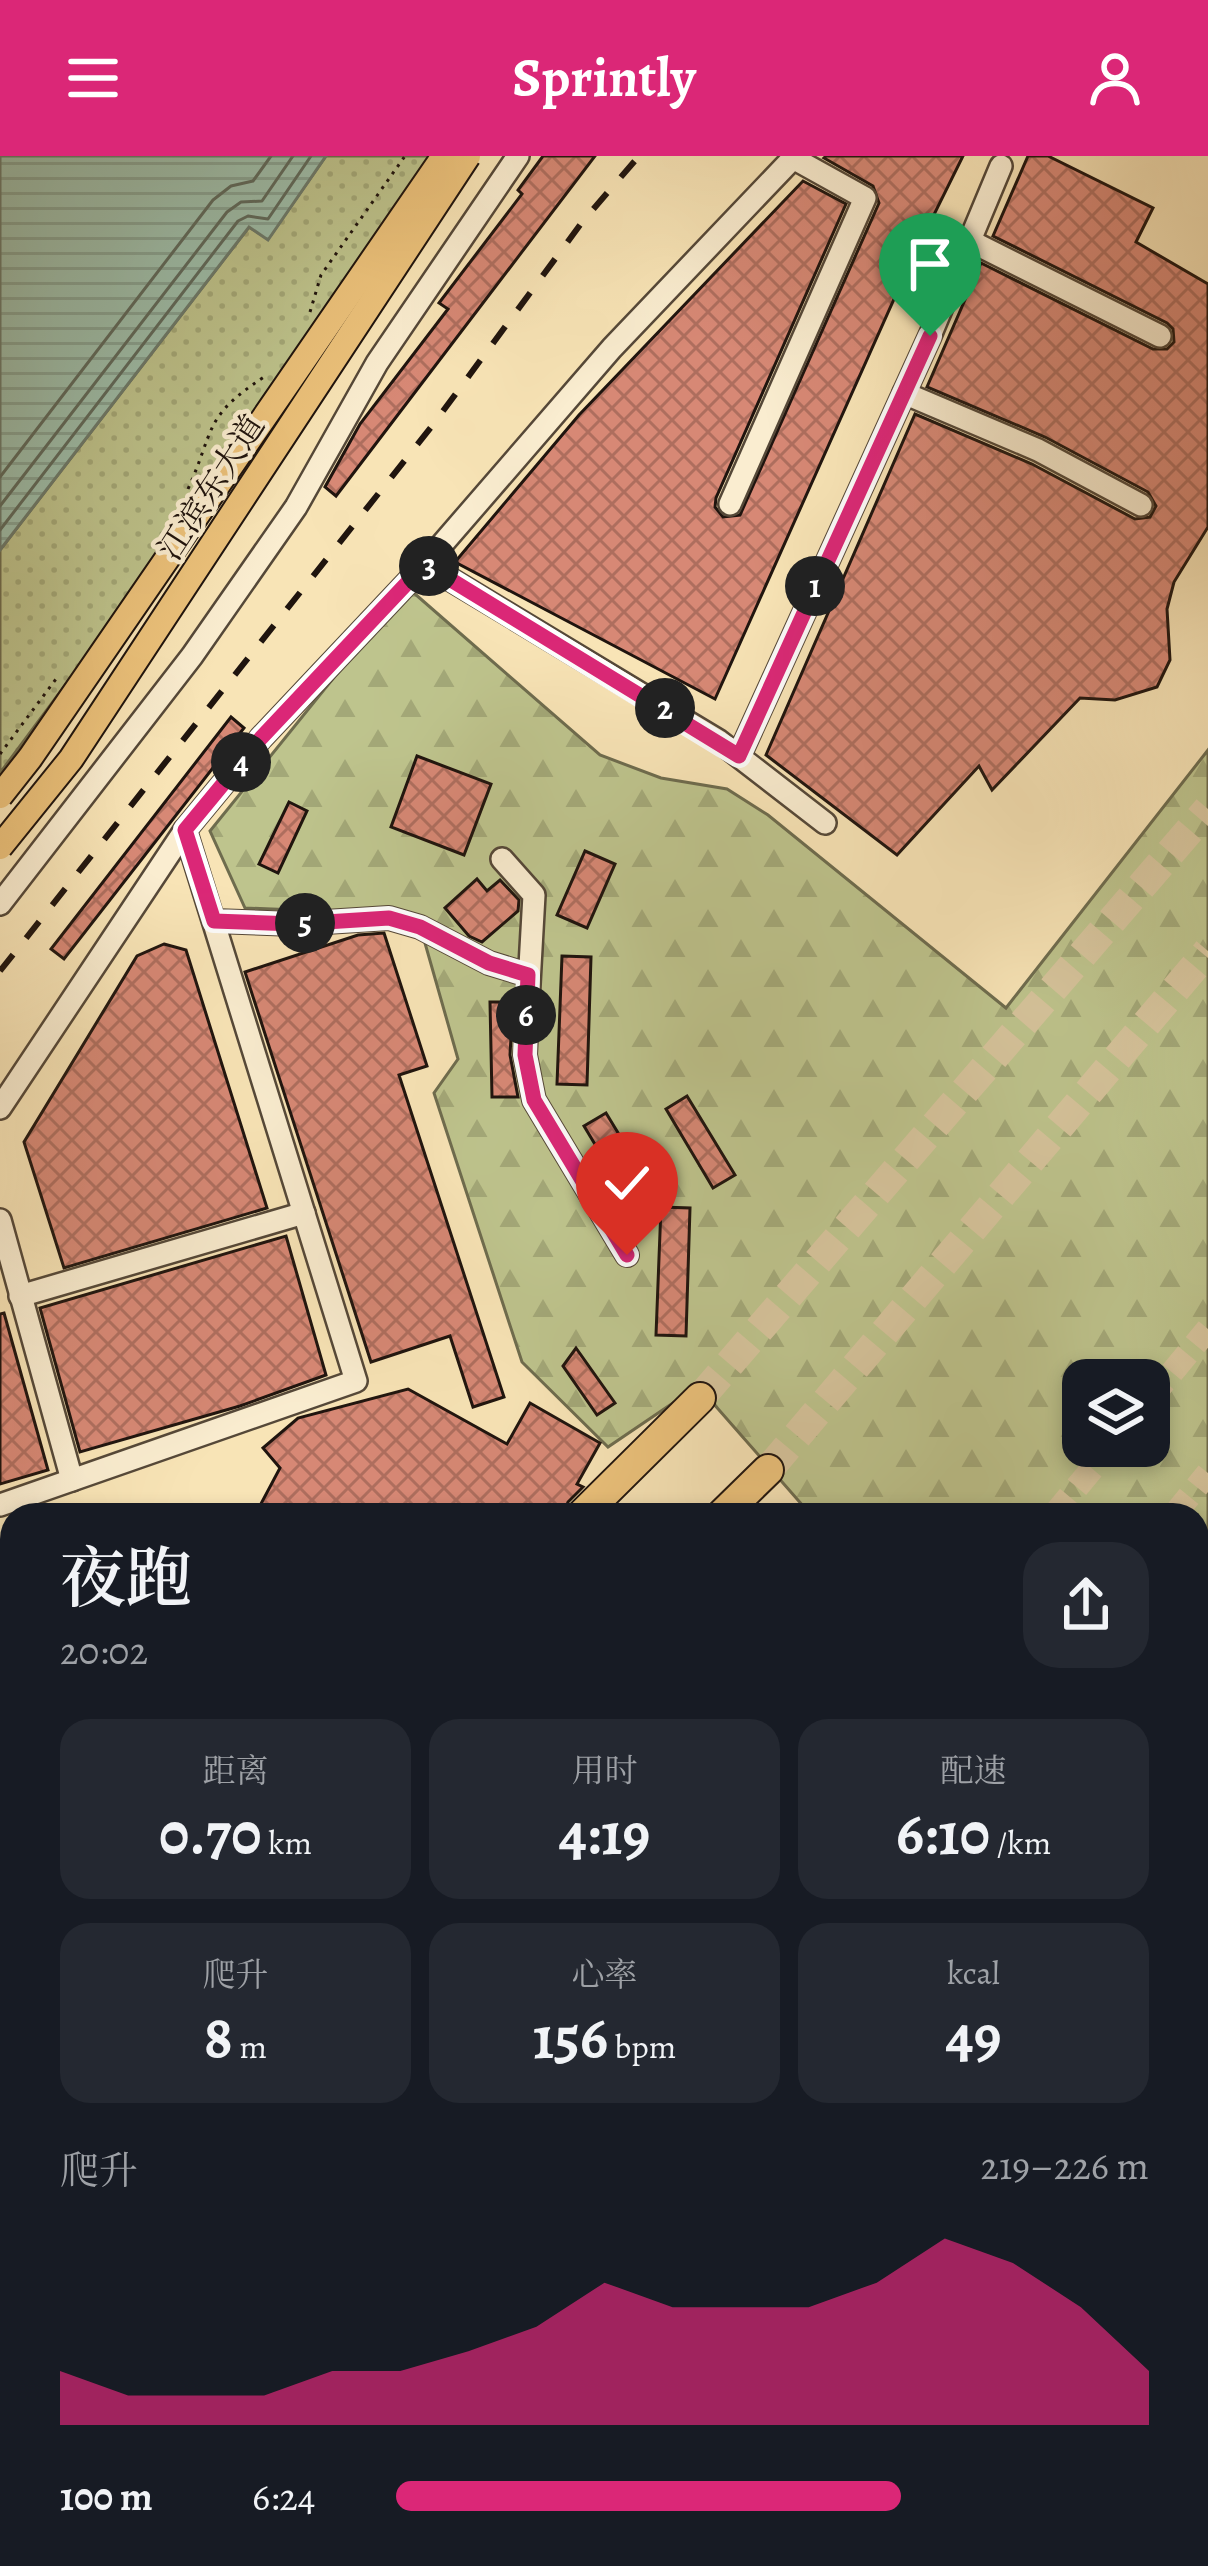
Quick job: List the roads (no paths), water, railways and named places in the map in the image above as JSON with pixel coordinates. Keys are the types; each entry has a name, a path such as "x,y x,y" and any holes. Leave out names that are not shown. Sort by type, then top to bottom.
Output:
{"highway":[{"path":"594,1503 700,1398"},
{"path":"734,1503 768,1470"}],"main road":[{"path":"0,796 444,156"},
{"name":"江滨东大道","path":"0,847 71,759 468,156"}],"street":[{"path":"0,904 192,656 296,507 377,363 518,156"},
{"path":"0,1108 185,830 261,738 425,564 612,348 794,157 865,198 730,504"},
{"path":"739,756 1001,166"},
{"path":"970,241 1160,336"},
{"path":"904,393 1038,451 1142,505"},
{"path":"425,564 739,756 825,823"},
{"path":"6,1503 356,1381 185,830"},
{"path":"502,860 534,895 525,1055 534,1100 627,1255"},
{"path":"214,921 294,924 389,918 420,927 489,963 528,975"},
{"path":"20,1296 304,1213"},
{"path":"0,1220 72,1480"}],"water":[{"path":"0,156 326,156 268,240 249,227 0,550"}],"tunnel":[{"path":"700,1398 1208,809"},
{"path":"768,1470 1208,951"},
{"path":"1170,1375 1208,1329"},
{"path":"1064,1503 1094,1467"},
{"path":"1184,1503 1208,1473"}],"railway":[{"path":"0,971 432,426 583,221 639,156"}]}
